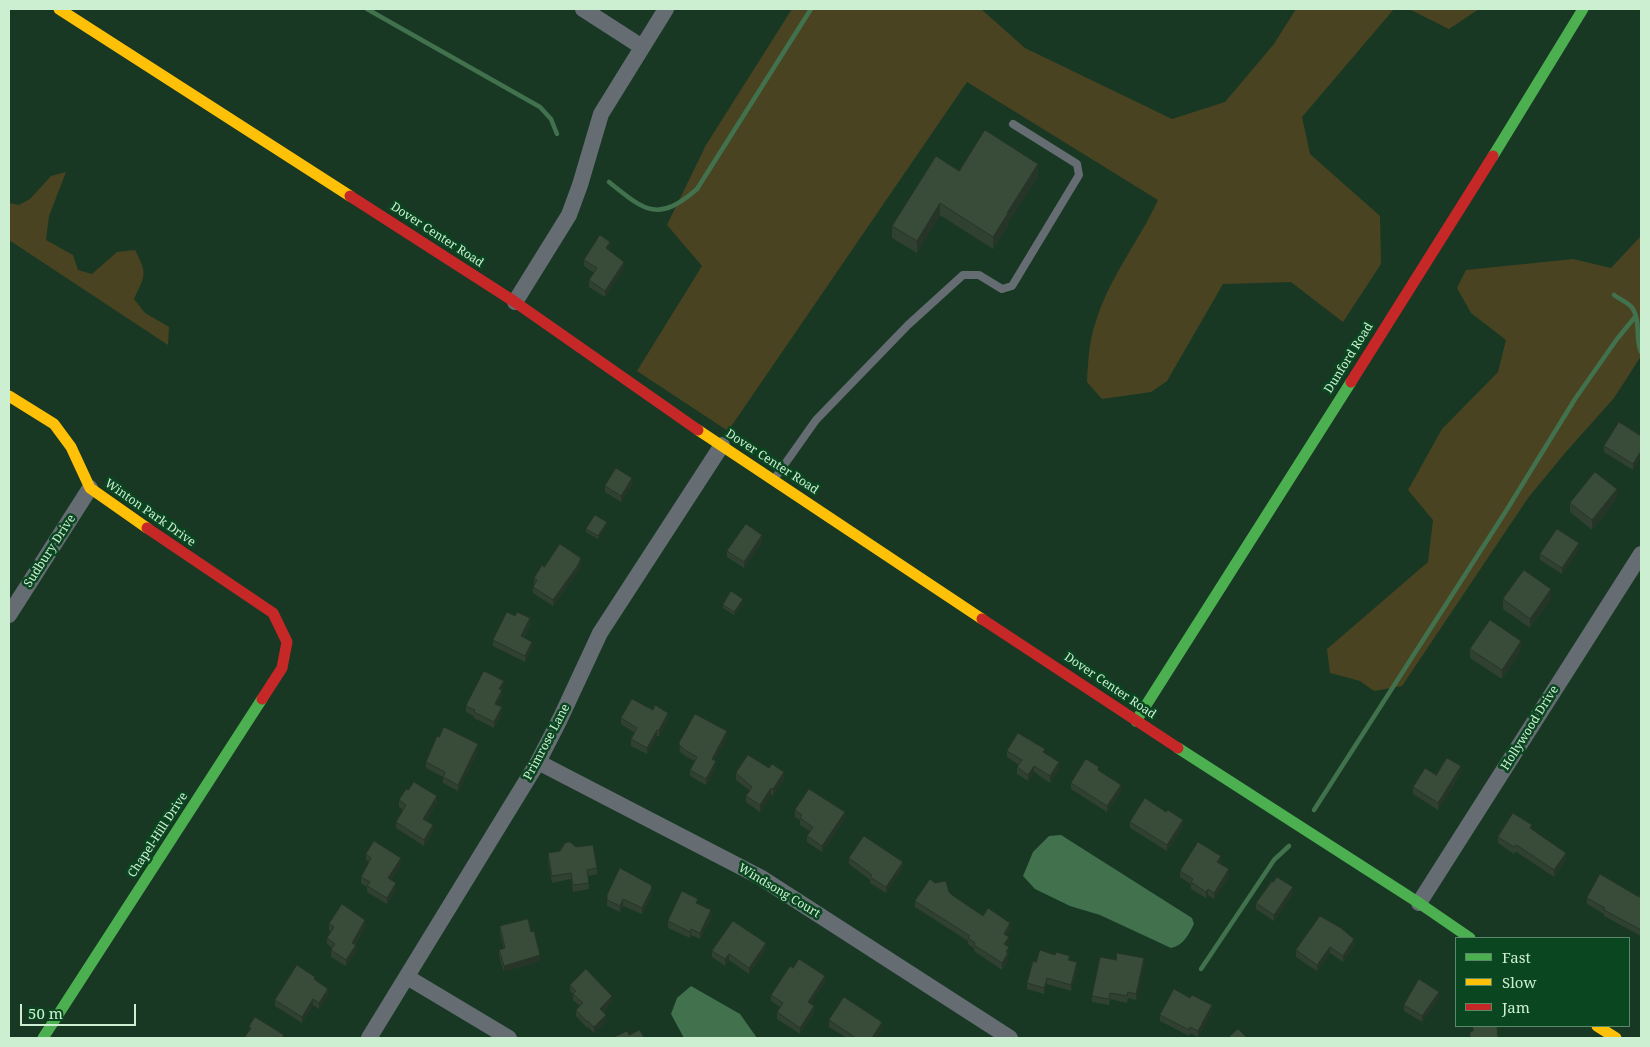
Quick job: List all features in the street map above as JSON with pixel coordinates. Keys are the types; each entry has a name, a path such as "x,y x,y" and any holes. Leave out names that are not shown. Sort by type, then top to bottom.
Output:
{"street":[{"name":"Dover Center Road","path":"59,9 515,302 615,371 681,420 722,445 1136,720 1469,937"},
{"path":"583,9 642,47"},
{"path":"515,302 569,215 580,186 600,114 666,9"},
{"name":"Dunford Road","path":"1136,720 1455,218 1583,9"},
{"name":"Winton Park Drive","path":"9,396 54,424 71,447 90,488 272,613 286,642"},
{"name":"Primrose Lane","path":"369,1038 538,762 600,633 722,445"},
{"name":"Sudbury Drive","path":"9,614 90,488"},
{"name":"Hollywood Drive","path":"1419,903 1641,554"},
{"name":"Chapel-Hill Drive","path":"43,1038 282,668 286,642"},
{"name":"Windsong Court","path":"538,762 760,878 1010,1038"},
{"path":"407,977 509,1038"},
{"path":"1595,1030 1616,1038"}],"lane":[{"path":"774,480 816,420 908,324 963,276 979,275 1002,289 1012,286 1079,175 1077,164 1013,124"}],"shaded area":[{"path":"792,9 981,9 1025,48 1172,119 1225,102 1274,44 1296,9 1394,9 1302,117 1310,154 1380,216 1381,264 1343,322 1291,282 1223,284 1167,381 1151,392 1102,399 1087,382 1092,336 1108,290 1158,200 967,82 728,431 637,371 702,266 667,225 706,145"},
{"path":"1409,9 1479,9 1449,29"},
{"path":"66,172 49,216 46,240 73,255 78,270 92,274 117,252 135,250 142,265 144,275 134,299 145,313 169,327 168,345 9,240 9,203 19,205 30,199 51,176"},
{"path":"1641,236 1641,356 1614,398 1528,498 1402,686 1374,691 1360,681 1330,673 1327,649 1428,562 1433,520 1408,490 1442,429 1498,372 1506,340 1471,313 1457,288 1466,270 1573,259 1611,268"},
{"path":"1061,835 1192,918 1194,924 1185,939 1179,945 1171,948 1100,915 1070,906 1035,889 1023,876 1033,852 1049,836"},
{"path":"691,986 740,1014 757,1038 684,1038 671,1014 677,998"}],"building":[{"path":"985,130 1038,164 993,237 940,203 917,241 892,226 936,156 959,171"},
{"path":"600,235 610,242 606,248 624,262 605,291 589,280 597,268 584,260"},
{"path":"1619,422 1641,436 1641,451 1633,464 1604,446"},
{"path":"616,468 632,478 621,496 605,486"},
{"path":"1595,472 1617,489 1592,520 1570,503"},
{"path":"595,515 607,522 598,536 586,529"},
{"path":"746,524 762,535 744,562 727,551"},
{"path":"1557,529 1579,543 1562,568 1540,554"},
{"path":"560,544 581,558 553,600 533,587 537,580 534,578 542,565 544,567"},
{"path":"1524,570 1551,589 1530,619 1503,599"},
{"path":"731,591 743,599 734,612 723,605"},
{"path":"507,612 515,616 517,612 530,618 521,636 532,642 525,656 493,640"},
{"path":"1490,620 1521,641 1502,670 1470,649"},
{"path":"484,671 504,681 499,689 502,690 495,704 502,707 494,722 466,706"},
{"path":"632,699 653,710 655,705 668,713 647,748 631,739 637,728 621,718"},
{"path":"695,714 727,731 712,759 716,761 706,779 690,770 697,757 685,750 679,743"},
{"path":"444,727 478,744 458,785 443,777 445,772 426,762 437,736 439,737"},
{"path":"1018,733 1045,749 1043,752 1059,762 1050,776 1034,766 1028,775 1017,767 1022,760 1007,751"},
{"path":"748,755 769,768 772,764 784,772 760,805 746,796 752,787 736,773"},
{"path":"1447,758 1461,766 1438,803 1413,787 1425,768 1436,775"},
{"path":"1086,759 1099,767 1098,770 1121,785 1107,806 1071,783"},
{"path":"414,782 437,796 423,819 433,825 424,840 396,822 406,805 399,800 406,789 408,790"},
{"path":"809,789 845,812 822,846 807,836 813,827 800,818 802,815 795,810"},
{"path":"1145,798 1166,812 1168,810 1183,820 1167,845 1130,822"},
{"path":"1513,813 1532,825 1530,828 1566,853 1554,870 1518,846 1514,847 1498,837"},
{"path":"864,836 903,862 886,887 870,877 872,875 849,858"},
{"path":"374,841 401,858 388,878 396,883 387,898 367,886 370,882 361,877 371,858 366,854"},
{"path":"570,842 576,847 593,845 597,868 587,870 589,883 573,885 571,873 552,876 548,853 560,851 565,843"},
{"path":"1198,842 1221,856 1217,862 1229,869 1214,893 1208,889 1206,892 1191,882 1193,879 1180,871"},
{"path":"620,868 651,885 652,888 642,908 623,899 620,906 607,900 607,895"},
{"path":"1600,874 1639,897 1641,893 1641,930 1604,910 1605,908 1587,898"},
{"path":"1277,877 1293,887 1274,915 1256,903"},
{"path":"930,879 935,883 946,881 949,892 952,895 983,916 988,908 1010,923 1004,934 1009,937 1004,944 1009,947 1006,952 1008,953 1002,963 974,945 975,943 968,938 970,936 915,901"},
{"path":"682,891 698,899 696,903 711,910 700,933 691,929 690,932 668,921"},
{"path":"342,904 365,920 352,943 356,945 346,960 331,950 335,944 327,938 334,927 329,924"},
{"path":"1320,916 1341,928 1354,939 1343,956 1330,947 1317,965 1296,950"},
{"path":"528,919 531,932 534,931 540,955 504,966 499,950 505,948 500,926"},
{"path":"733,921 766,943 749,968 729,954 725,959 712,951"},
{"path":"1040,950 1055,955 1056,952 1070,956 1068,960 1077,962 1071,985 1047,978 1044,988 1027,983 1033,961 1036,962"},
{"path":"1117,953 1144,958 1136,994 1128,992 1127,996 1110,993 1109,999 1092,996 1100,957 1116,960"},
{"path":"799,959 825,976 808,1002 814,1006 800,1028 777,1012 783,1003 771,995 790,966 793,968"},
{"path":"297,965 315,977 314,979 328,989 319,1003 313,999 302,1017 275,1000"},
{"path":"586,969 612,996 600,1009 606,1015 594,1027 576,1010 583,1003 573,994 576,991 570,985"},
{"path":"1419,979 1439,992 1422,1016 1404,1005"},
{"path":"1174,989 1190,998 1192,995 1212,1005 1198,1031 1190,1027 1189,1030 1160,1015"},
{"path":"844,997 882,1022 872,1038 856,1038 829,1020"},
{"path":"255,1017 284,1035 282,1038 244,1038 251,1028 249,1027"},
{"path":"1473,1027 1497,1027 1498,1038 1470,1038 1470,1032 1473,1031"},
{"path":"1238,1029 1247,1038 1228,1038"},
{"path":"640,1030 644,1038 612,1038 627,1031 629,1035"}],"waterway":[{"path":"367,9 540,107 551,119 557,134"},
{"path":"609,182 632,200 652,209 672,206 697,189 811,9"},
{"path":"1614,295 1633,309 1641,352"},
{"path":"1314,810 1506,511 1575,399 1617,339 1635,317"},
{"path":"1201,969 1274,860 1289,846"}],"traffic: fast":[{"path":"1493,156 1583,9"},
{"path":"1136,721 1351,382"},
{"path":"43,1038 262,699"},
{"path":"1178,748 1469,937"}],"traffic: slow":[{"path":"59,9 350,196"},
{"path":"9,396 54,424 71,447 90,488 147,528"},
{"path":"698,430 982,619"},
{"path":"1599,1027 1616,1038"}],"traffic: jam":[{"path":"1351,382 1493,156"},
{"path":"350,196 515,302 698,430"},
{"path":"147,528 273,613 287,642 282,668 262,699"},
{"path":"982,619 1178,748"}]}
